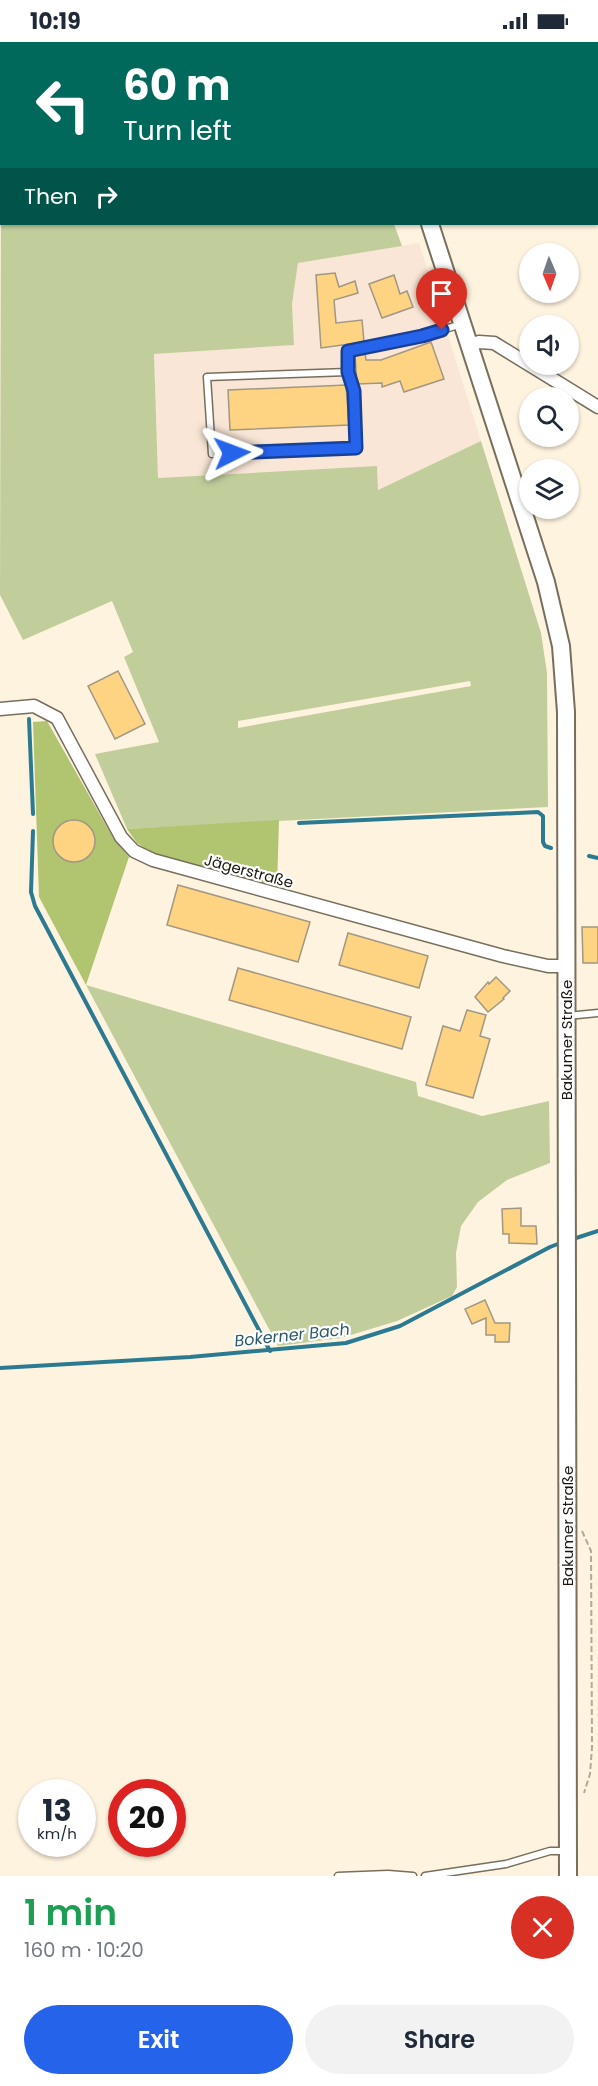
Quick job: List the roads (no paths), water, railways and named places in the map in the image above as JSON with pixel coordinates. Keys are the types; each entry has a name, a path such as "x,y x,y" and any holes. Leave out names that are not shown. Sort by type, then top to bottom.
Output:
{"main road":[{"name":"Bakumer Straße","path":"430,225 546,582 561,646 566,712 568,1876"}],"street":[{"path":"469,345 479,342 494,343 598,407"},
{"name":"Jägerstraße","path":"0,709 34,706 57,718 121,837 134,851 153,860 503,957 548,966 566,966"}],"lane":[{"path":"348,372 207,377 212,454 356,448 354,391 348,372 348,351 422,336 462,324"},
{"path":"566,1016 598,1013"},
{"path":"425,1876 506,1864 550,1851 568,1851"},
{"path":"338,1876 388,1874 413,1876"}],"waterway":[{"path":"29,719 33,814"},
{"path":"299,823 538,812 543,816 543,842 545,846 551,848"},
{"path":"33,831 31,892 35,906 270,1351"},
{"path":"589,856 598,858"},
{"name":"Bokerner Bach","path":"570,1240 598,1231"},
{"name":"Bokerner Bach","path":"0,1368 190,1357 346,1343 400,1326 563,1242"}]}
